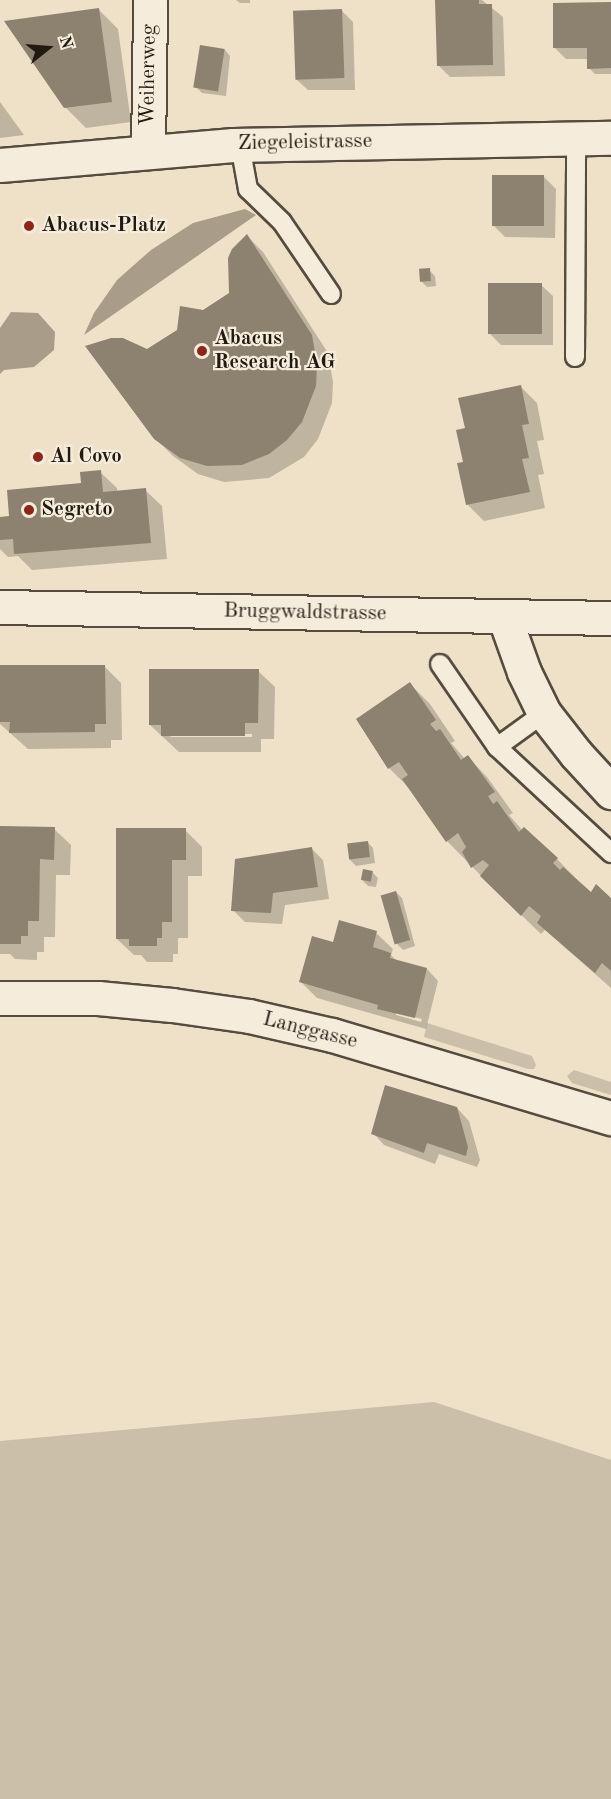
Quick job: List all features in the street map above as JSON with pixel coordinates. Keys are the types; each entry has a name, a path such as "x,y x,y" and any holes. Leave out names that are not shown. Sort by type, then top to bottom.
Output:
{"street":[{"name":"Weiherweg","path":"148,151 150,0"},
{"name":"Ziegeleistrasse","path":"0,165 240,145 611,138"},
{"name":"Bruggwaldstrasse","path":"0,607 611,618"},
{"path":"504,616 524,672 544,713 576,754 611,792"},
{"name":"Langgasse","path":"0,998 98,998 172,1005 249,1016 332,1035 611,1118"}],"lane":[{"path":"575,357 576,138"},
{"path":"240,145 248,189 282,222 331,294"},
{"path":"440,664 497,747 611,854"},
{"path":"497,747 544,713"}],"shaded area":[{"path":"245,209 256,215 84,335 94,313 117,280 151,250 193,223"},
{"path":"11,312 38,313 55,332 54,350 34,367 4,370 0,374 0,328"},
{"path":"427,1023 532,1056 536,1065 534,1069 528,1069 424,1037"},
{"path":"574,1070 611,1082 611,1095 572,1083 567,1076"},
{"path":"434,1402 611,1460 611,1799 0,1799 0,1441"}],"building":[{"path":"435,0 479,0 479,4 492,4 493,65 437,66"},
{"path":"611,2 611,68 587,69 587,48 553,48 553,3"},
{"path":"99,8 112,102 64,108 4,21"},
{"path":"342,9 344,78 295,80 293,11"},
{"path":"200,45 225,49 218,91 193,87"},
{"path":"492,175 544,175 544,226 492,226"},
{"name":"Abacus Research AG","path":"247,234 312,335 317,364 316,386 302,422 287,440 269,454 242,465 207,466 180,458 154,439 85,346 111,338 123,338 147,349 177,330 180,306 203,310 229,293 228,258 232,249"},
{"path":"430,268 431,281 420,282 419,269"},
{"path":"488,283 542,283 542,334 488,334"},
{"path":"521,385 529,424 522,425 529,458 522,459 530,492 466,505 457,463 463,462 456,430 465,428 458,398"},
{"path":"101,470 103,492 146,488 151,543 14,554 13,539 0,540 0,517 9,516 7,490 81,483 80,472"},
{"path":"0,665 105,665 106,724 95,724 95,732 9,733 10,722 0,722"},
{"path":"149,669 259,669 258,723 245,723 245,736 161,736 161,725 149,725"},
{"path":"410,682 436,720 430,724 436,731 440,729 461,760 468,755 495,792 488,796 493,804 497,801 519,832 524,827 558,858 553,863 560,870 563,867 591,892 596,884 611,898 611,971 602,963 595,973 537,923 541,916 529,906 521,916 480,876 489,865 483,860 471,868 462,852 466,847 458,833 446,842 402,779 408,775 399,762 388,769 356,719"},
{"path":"0,826 55,827 54,860 40,859 39,921 28,921 28,936 21,936 21,944 0,944"},
{"path":"116,828 186,828 186,860 172,860 172,922 162,922 162,938 157,938 157,946 129,946 129,939 116,939"},
{"path":"368,841 370,857 349,859 347,844"},
{"path":"312,847 318,887 273,893 271,913 231,911 235,859"},
{"path":"363,869 373,871 371,882 361,880"},
{"path":"396,891 410,940 395,944 381,895"},
{"path":"339,920 377,931 373,947 391,953 390,958 427,968 415,1018 377,1009 378,1005 299,982 312,936 333,942"},
{"path":"385,1085 457,1107 468,1147 466,1156 427,1143 424,1153 371,1134"}],"place":[{"name":"Abacus-Platz","path":"29,226"},
{"name":"Abacus Research AG","path":"202,351"},
{"name":"Al Covo","path":"38,457"},
{"name":"Segreto","path":"29,510"}]}
